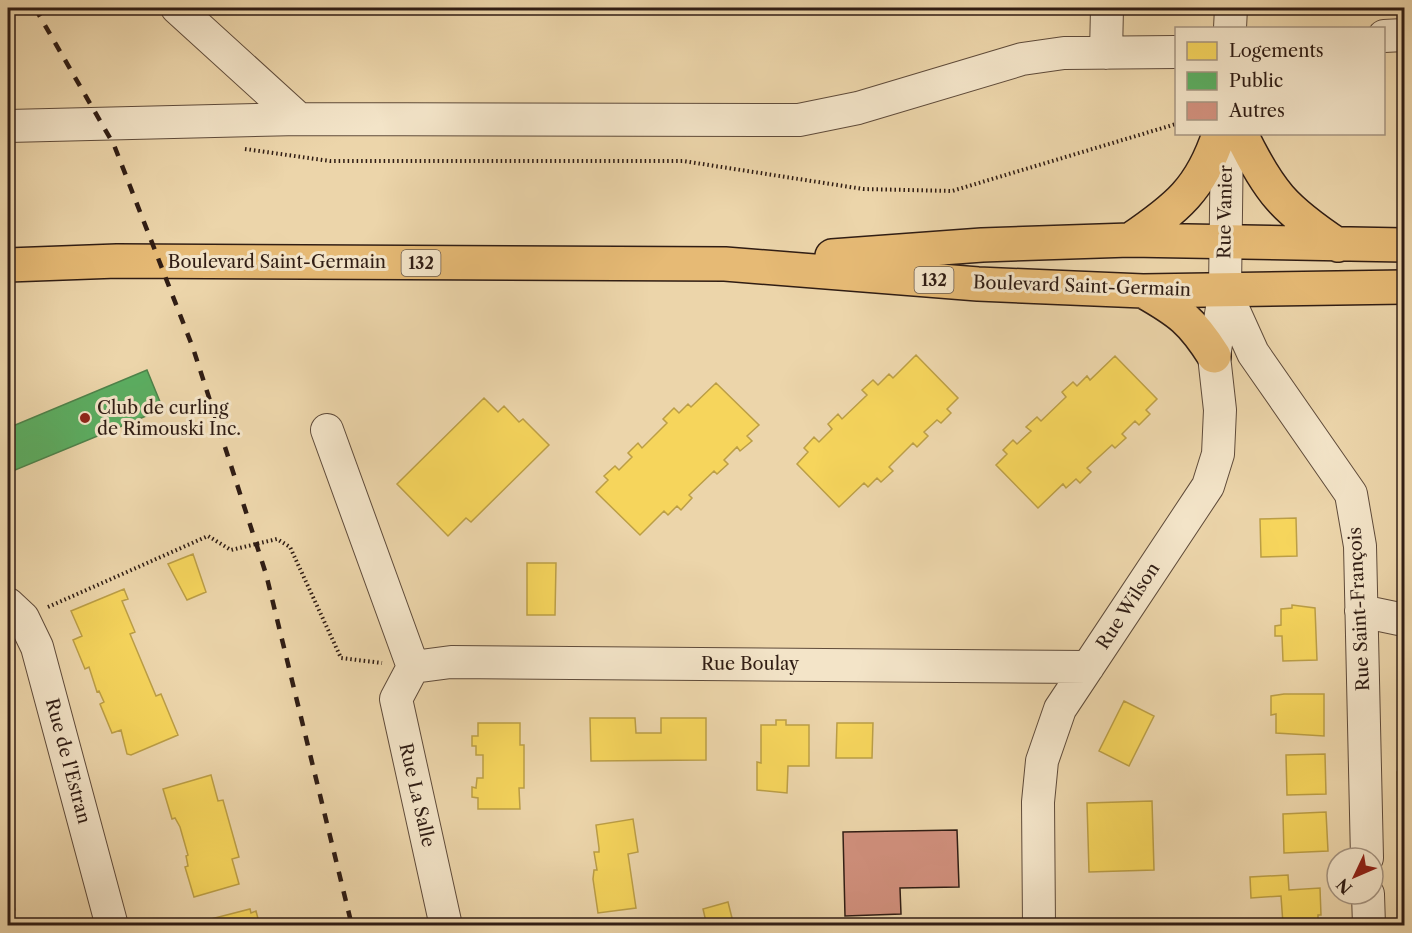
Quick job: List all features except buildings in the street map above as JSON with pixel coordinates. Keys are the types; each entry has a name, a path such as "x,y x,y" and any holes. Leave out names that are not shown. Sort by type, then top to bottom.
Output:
{"main road":[{"path":"1130,240 1169,213 1198,183 1219,135"},
{"path":"1243,135 1272,190 1288,209 1338,245"},
{"name":"Boulevard Saint-Germain","path":"725,264 982,245 1130,240 1404,245"},
{"name":"Boulevard Saint-Germain","path":"8,249 117,261"},
{"name":"Boulevard Saint-Germain","path":"8,265 117,261 725,264 978,284 1143,291 1404,286"},
{"path":"1143,291 1178,310 1196,328 1214,356"}],"street":[{"path":"177,8 299,119"},
{"path":"1106,53 1107,8"},
{"path":"1230,27 1231,8"},
{"path":"1385,36 1404,35"},
{"path":"8,126 299,119 800,120 858,108 1022,59 1064,53 1175,52"},
{"name":"Rue Vanier","path":"1225,290 1223,242 1227,135"},
{"name":"Rue Wilson","path":"1040,926 1038,802 1042,761 1060,709 1208,486 1218,454 1220,410 1214,356 1225,290"},
{"name":"Rue Saint-François","path":"1225,290 1253,353 1351,494 1360,546 1367,846"},
{"path":"327,430 413,667"},
{"name":"Rue de l'Estran","path":"15,611 37,647 112,926"},
{"path":"1362,611 1404,620"},
{"name":"Rue Boulay","path":"413,667 451,662 1088,667"},
{"name":"Rue La Salle","path":"413,667 396,699 446,926"},
{"path":"1368,906 1368,926"}],"path":[{"path":"233,120 237,144 249,151 330,161 683,161 863,189 952,190 1175,124"},
{"path":"15,611 208,536 231,550 277,539 290,548 341,658 413,667"}],"railway":[{"path":"35,8 114,145 193,348 266,574 352,926"}],"place":[{"name":"Club de curling de Rimouski Inc.","path":"85,418"}]}
